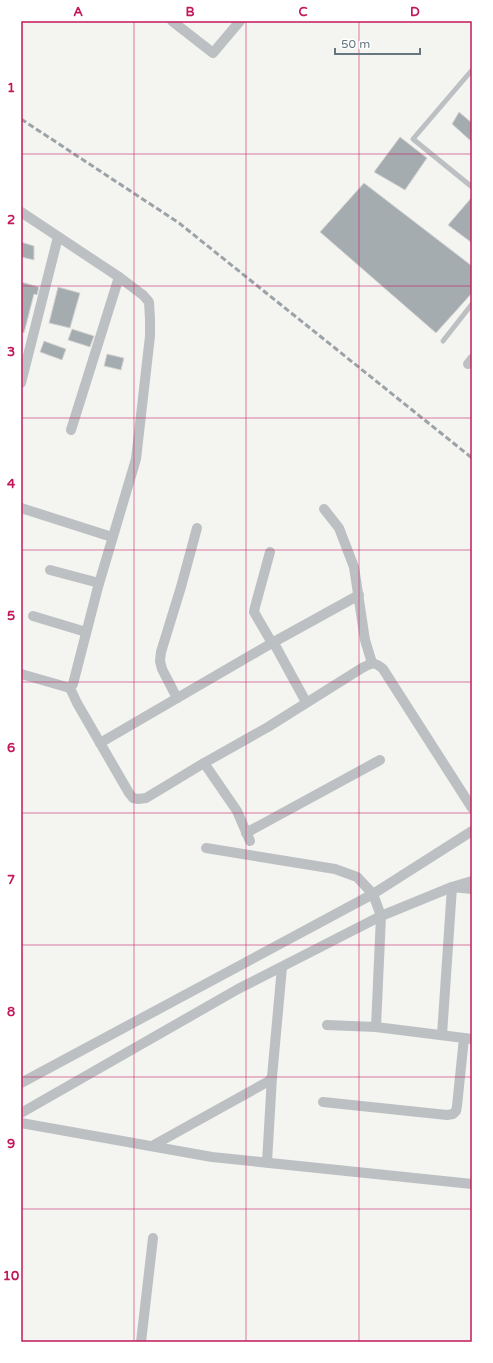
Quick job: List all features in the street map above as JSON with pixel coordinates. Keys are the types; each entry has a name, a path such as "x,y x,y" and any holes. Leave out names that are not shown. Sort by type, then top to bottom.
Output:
{"street":[{"path":"172,21 213,53 240,21"},
{"path":"21,212 119,277 143,295 148,300 150,305 150,336 136,459 99,583 73,684 70,688"},
{"path":"21,383 58,237"},
{"path":"71,430 119,277"},
{"path":"21,508 112,537"},
{"path":"324,510 339,528 354,567 365,640 372,663"},
{"path":"177,698 162,669 160,661 161,652 197,528"},
{"path":"270,552 254,607 254,612 272,643 276,647 306,702"},
{"path":"50,570 99,583"},
{"path":"100,743 272,643 359,595"},
{"path":"33,616 86,632"},
{"path":"70,688 76,703 129,793 133,798 138,799 146,798 268,727 306,702 372,663 377,663 383,668 472,808"},
{"path":"21,674 70,688"},
{"path":"204,763 237,811 248,837 380,760"},
{"path":"21,1083 373,894 472,831"},
{"path":"206,848 335,869 357,877 373,894 380,916 376,1027"},
{"path":"21,1113 238,989 282,966 380,916 452,887 472,881"},
{"path":"452,887 472,889"},
{"path":"442,1035 452,887"},
{"path":"267,1162 272,1077 282,966"},
{"path":"323,1102 447,1115 453,1114 456,1111 468,1039 376,1027 327,1025"},
{"path":"152,1146 269,1081 272,1077"},
{"path":"21,1123 212,1157 472,1184"},
{"path":"140,1342 153,1238"}],"lane":[{"path":"472,70 413,139 472,187"},
{"path":"443,341 472,304"}],"building":[{"path":"459,112 472,123 472,142 452,124"},
{"path":"400,137 427,158 405,190 374,172"},
{"path":"364,183 472,266 472,293 436,333 320,232"},
{"path":"472,197 472,243 448,225"},
{"path":"21,242 34,246 34,260 21,257"},
{"path":"21,282 39,287 37,295 34,294 24,333 21,332"},
{"path":"58,287 80,293 70,328 49,323"},
{"path":"72,329 94,336 90,347 68,340"},
{"path":"44,341 66,349 62,360 40,352"},
{"path":"107,354 124,358 121,370 104,366"}],"railway":[{"path":"21,119 179,223 472,458"}]}
